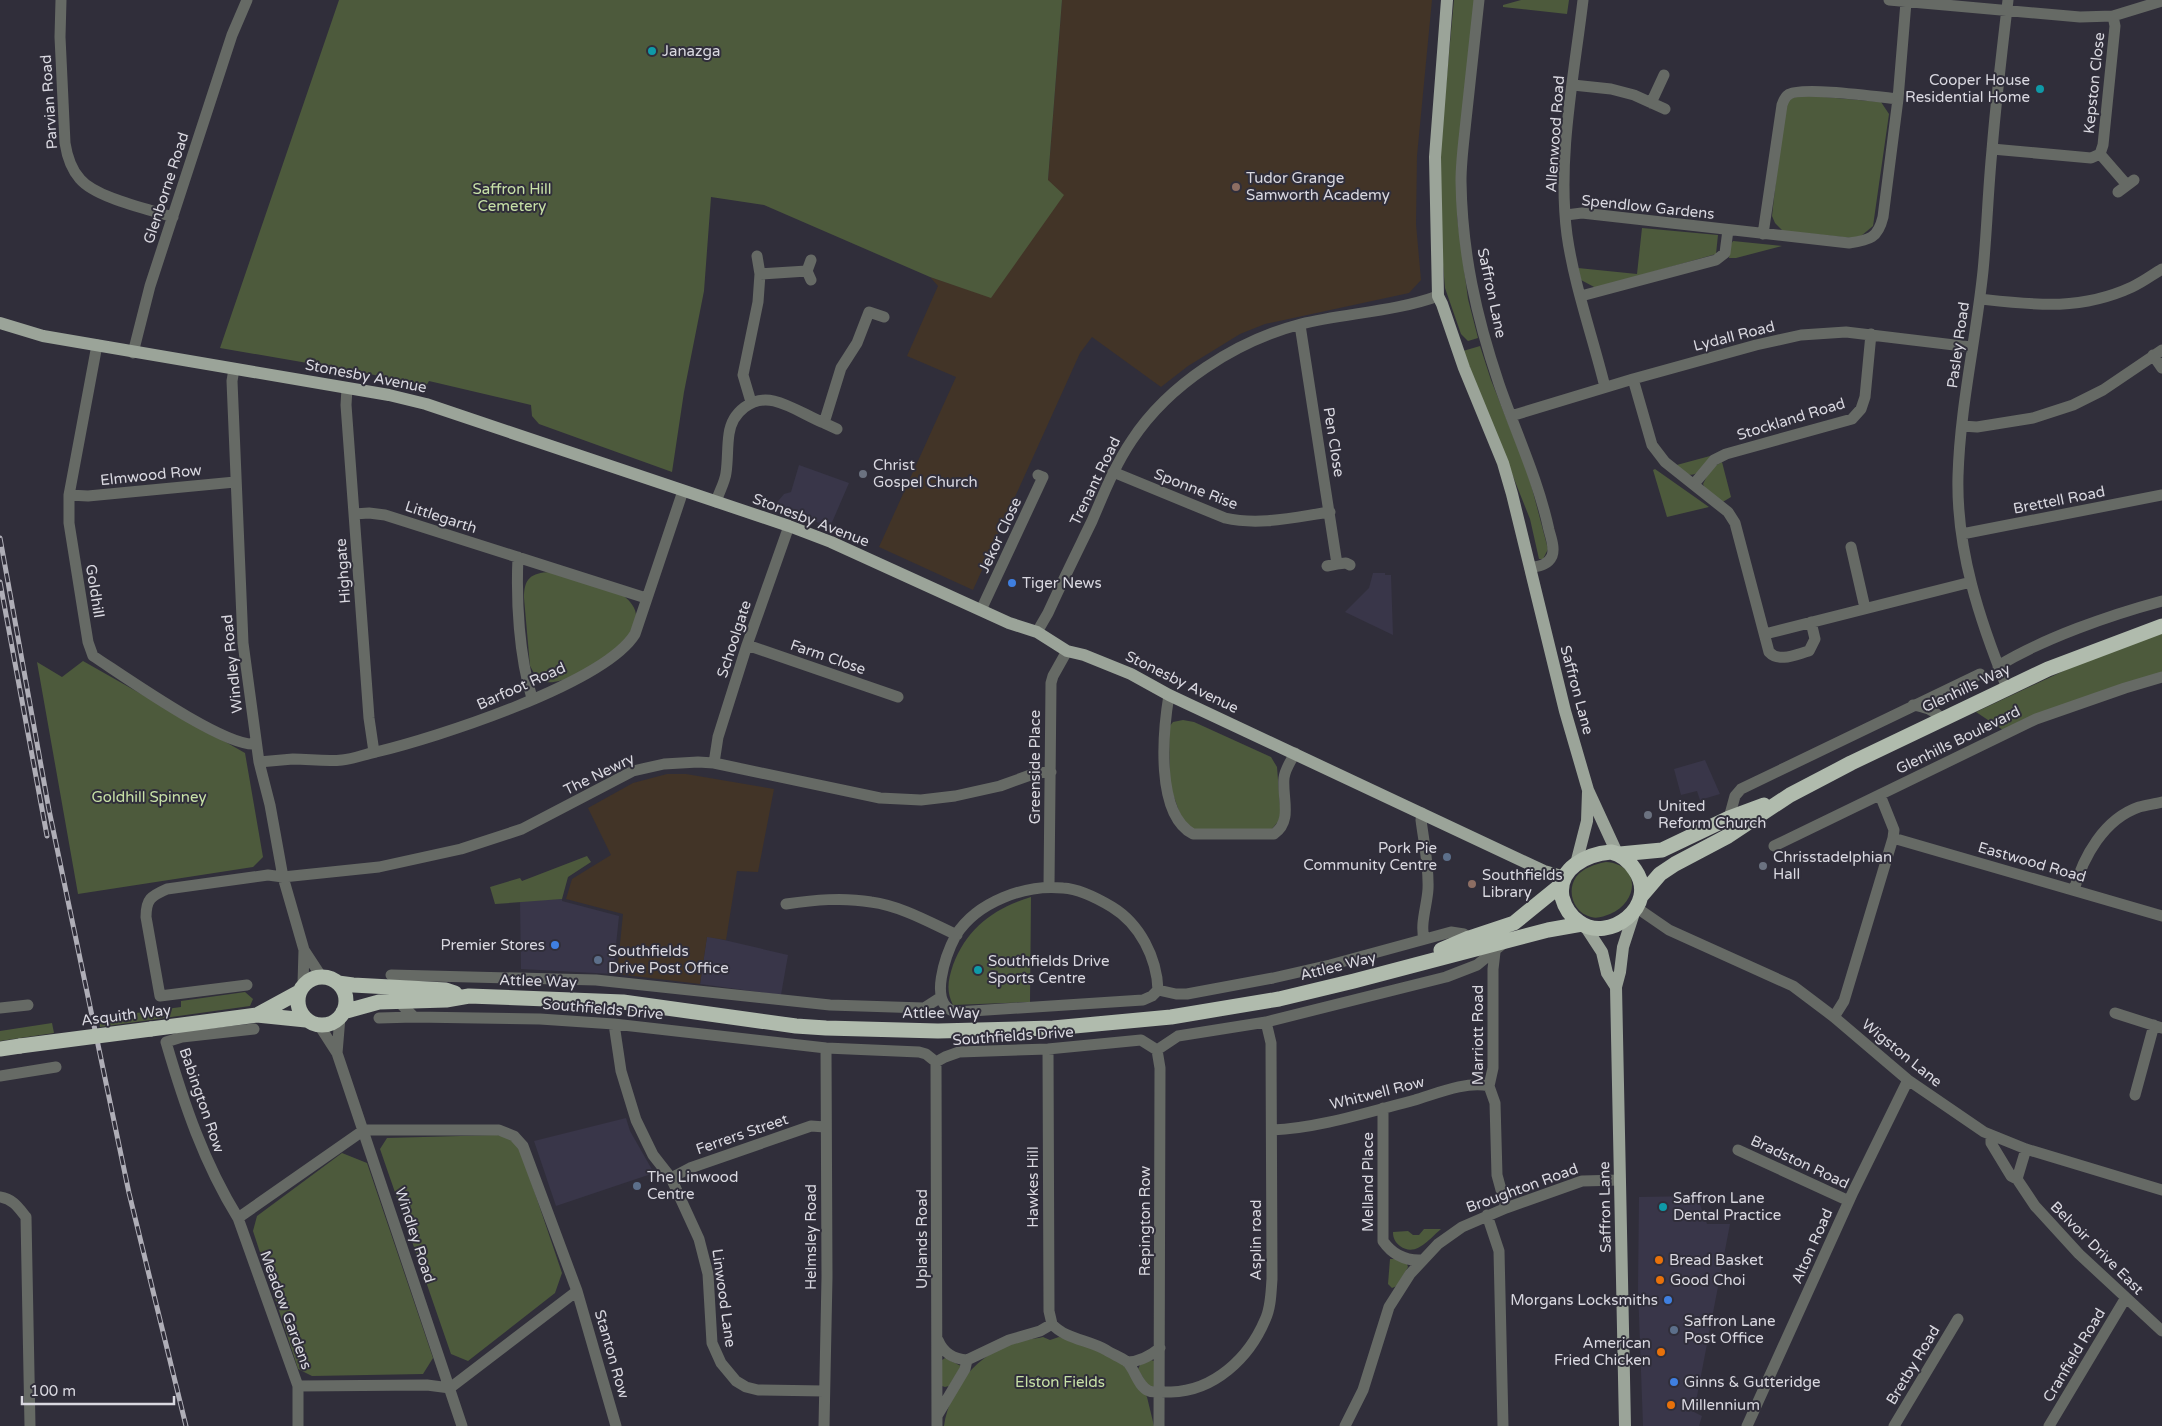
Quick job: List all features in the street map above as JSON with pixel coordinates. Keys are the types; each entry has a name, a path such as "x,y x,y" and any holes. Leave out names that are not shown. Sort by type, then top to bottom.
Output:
{"highway":[{"name":"Glenhills Way","path":"1638,905 1660,874 1728,836 1790,795 1854,761 2007,688 2077,657 2162,626"},
{"name":"Glenhills Way","path":"1619,854 1662,850 1729,818 1790,795"},
{"path":"1612,852 1619,854 1638,873 1642,886 1638,905 1612,925 1594,928 1583,925 1574,918 1566,907 1562,893 1564,880 1576,864 1592,855 1612,852"},
{"name":"Attlee Way","path":"1408,965 1468,938 1514,923 1564,880"},
{"name":"Attlee Way","path":"338,983 400,995 446,1000 469,996 623,1002 796,1026 826,1028 938,1031 1053,1028 1171,1017 1279,999 1548,930 1583,925"},
{"path":"321,976 338,983 345,994 346,1006 342,1015 334,1022 312,1022 297,1004 301,988 315,977 321,976"},
{"name":"Asquith Way","path":"255,1022 301,988"},
{"name":"Attlee Way","path":"342,1015 400,995"},
{"name":"Asquith Way","path":"0,1049 150,1029 255,1022 312,1022"}],"main road":[{"name":"Saffron Lane","path":"1448,0 1434,157 1438,296 1464,368 1503,463 1565,711 1588,790 1619,854"},
{"name":"Stonesby Avenue","path":"0,323 43,336 348,388 426,404 789,526 831,542 981,610 1037,632 1067,651 1084,655 1130,674 1169,695 1564,880"},
{"name":"Saffron Lane","path":"1576,864 1587,821 1588,790"},
{"name":"Saffron Lane","path":"1625,1426 1616,987 1623,948 1638,905"},
{"name":"Saffron Lane","path":"1583,925 1602,952 1607,973 1616,987"}],"street":[{"name":"Parvian Road","path":"61,0 60,37 65,143 72,168 80,179 96,192 173,217"},
{"name":"Glenborne Road","path":"133,352 150,286 232,35 247,0"},
{"name":"Saffron Lane","path":"1478,0 1461,178 1462,222 1467,268 1485,341 1510,416 1538,488 1553,550 1552,557 1546,564 1530,568"},
{"name":"Allenwood Road","path":"1583,0 1564,168 1566,215 1570,252 1605,387"},
{"path":"1889,0 2007,5 2080,17 2113,16 2162,1"},
{"name":"Spendlow Gardens","path":"1566,215 1582,213 1850,243 1873,237 1880,230 1883,216 1898,99 1906,2"},
{"name":"Pasley Road","path":"2007,5 1992,149 1980,299 1971,347 1958,476 1962,534 1971,582 2007,688"},
{"name":"Kepston Close","path":"1992,149 2091,158 2100,154 2103,145 2114,38 2113,16"},
{"path":"1651,103 1664,75"},
{"path":"1573,85 1610,88 1665,109"},
{"path":"1764,234 1782,105 1787,95 1798,91 1815,91 1898,99"},
{"name":"Kepston Close","path":"2100,154 2127,186"},
{"name":"Spendlow Gardens","path":"1582,296 1716,260 1725,253 1728,230"},
{"path":"751,402 743,374 758,302 760,274 757,256"},
{"path":"760,274 809,276 811,260"},
{"path":"1980,299 2046,306 2075,304 2104,298 2133,286 2162,269"},
{"name":"Trenant Road","path":"1037,632 1056,596 1113,472 1137,433 1162,404 1184,383 1219,359 1248,344 1300,324 1412,303 1438,296"},
{"path":"824,423 841,368 857,343 869,312 884,317"},
{"name":"Pen Close","path":"1300,324 1330,512 1332,565 1346,563 1350,565"},
{"name":"Lydall Road","path":"1510,416 1633,378 1801,335 1846,332 1971,347"},
{"name":"Stockland Road","path":"1694,484 1714,460 1726,454 1852,418 1861,409 1865,396 1871,334"},
{"name":"Goldhill","path":"97,345 70,495 70,523 87,636 93,656 194,720 248,745 256,744"},
{"path":"1962,426 1977,428 2033,418 2073,405 2104,390 2158,353 2162,368"},
{"name":"Windley Road","path":"234,369 232,381 235,482 243,643 256,744 270,804 283,877 304,950 321,976"},
{"path":"1633,378 1652,446 1665,462 1728,512 1735,523 1769,652 1772,656 1783,658 1810,651 1815,639 1811,622"},
{"name":"Highgate","path":"348,388 346,405 369,718 374,752"},
{"path":"716,502 726,475 729,432 734,420 742,409 751,402 773,401 793,408 836,429"},
{"name":"Sponne Rise","path":"1113,472 1225,518 1241,522 1262,522 1330,512"},
{"name":"Jekor Close","path":"981,610 1043,477 1038,475"},
{"name":"Elmwood Row","path":"70,495 88,496 235,482"},
{"name":"Barfoot Road","path":"259,762 292,759 344,760 412,743 478,721 532,698 569,682 616,655 629,644 635,634 683,491"},
{"name":"Brettell Road","path":"1962,534 2162,495"},
{"name":"Littlegarth","path":"354,514 370,513 385,515 646,598"},
{"name":"Schoolgate","path":"714,764 718,737 789,526"},
{"path":"1851,547 1865,608"},
{"path":"518,557 517,577 520,622 526,680 532,698"},
{"path":"1765,634 1971,582"},
{"path":"1998,666 2061,636 2162,601"},
{"name":"Farm Close","path":"748,645 898,697"},
{"name":"Greenside Place","path":"1049,887 1051,683 1067,651"},
{"path":"1729,818 1735,796 1741,789 1980,674"},
{"name":"Glenhills Boulevard","path":"1774,846 2036,719 2125,688 2162,678"},
{"path":"1169,695 1164,725 1165,781 1175,817 1186,830 1193,834 1274,834 1282,829 1286,816 1285,771 1295,753"},
{"name":"Glenhills Boulevard","path":"1913,705 1937,712 1942,719"},
{"name":"The Newry","path":"247,985 160,996 146,917 146,905 155,894 167,888 268,876 283,877 379,867 461,849 522,829 633,771 664,764 698,762 714,764 880,798 921,800 955,796 1000,786 1036,773 1050,772"},
{"path":"1834,1016 1844,1001 1893,838 1894,830 1880,796"},
{"path":"2074,890 2086,857 2099,838 2117,819 2138,807 2162,802"},
{"path":"1422,813 1421,820 1428,875 1427,905 1422,931 1424,939"},
{"name":"Eastwood Road","path":"1893,838 2162,916"},
{"path":"941,997 940,984 944,964 957,935 981,910 997,900 1034,888 1064,888 1090,895 1116,910 1129,920 1151,954 1158,975 1158,990 1176,994 1187,994 1273,978 1357,958 1451,932 1464,934 1468,938"},
{"path":"786,904 824,899 871,902 913,914 957,935"},
{"name":"Wigston Lane","path":"1638,905 1668,930 1793,986 1834,1016 1908,1080 1966,1121 1991,1135 2026,1150 2162,1190"},
{"path":"1158,1050 1171,1039 1178,1036 1266,1022 1446,977 1477,965 1506,941"},
{"name":"Windley Road","path":"301,988 304,950"},
{"name":"Marriott Road","path":"1495,952 1493,969 1494,1068 1490,1086 1495,1103 1497,1175 1506,1208"},
{"name":"Southfields Drive","path":"391,975 596,980 830,1005 924,1008 941,997 946,1008 956,1012 1143,1000 1152,996 1158,990"},
{"path":"414,1017 400,995 416,976"},
{"path":"0,1008 28,1004"},
{"path":"2115,1013 2158,1027 2135,1095"},
{"name":"Windley Road","path":"337,1053 342,1015"},
{"name":"Southfields Drive","path":"379,1018 540,1019 614,1024 826,1048 919,1052 926,1054 936,1062 945,1056 958,1052 1048,1049 1141,1040 1158,1050"},
{"name":"Babington Row","path":"238,1218 222,1192 198,1140 186,1110 166,1042 255,1022"},
{"name":"Windley Road","path":"312,1022 337,1053 462,1426"},
{"name":"Asplin road","path":"1159,1392 1190,1390 1226,1372 1252,1346 1266,1318 1272,1279 1272,1130 1271,1043 1266,1022"},
{"name":"Linwood Lane","path":"614,1024 621,1071 627,1096 636,1120 653,1155 671,1178 692,1222 704,1254 710,1296 712,1343 720,1363 736,1381 746,1387 758,1390 824,1391"},
{"name":"Helmsley Road","path":"824,1426 827,1277 826,1048"},
{"name":"Hawkes Hill","path":"1048,1049 1049,1311 1052,1324"},
{"name":"Repington Row","path":"1158,1050 1160,1068 1159,1392"},
{"name":"Uplands Road","path":"936,1062 937,1421"},
{"path":"0,1076 56,1067"},
{"name":"Alton Road","path":"1747,1426 1849,1201 1908,1080"},
{"name":"Whitwell Row","path":"1272,1130 1294,1129 1383,1108 1471,1084 1490,1086"},
{"name":"Melland Place","path":"1383,1108 1383,1241 1390,1250 1398,1255 1422,1260"},
{"name":"Ferrers Street","path":"671,1178 690,1168 811,1126 825,1126"},
{"path":"238,1218 364,1130 499,1130 514,1136 523,1146 577,1291 450,1388"},
{"name":"Belvoir Drive East","path":"1991,1135 1991,1143 2011,1176 2017,1179 2036,1206 2078,1254 2162,1331"},
{"name":"Bradston Road","path":"1738,1150 1849,1201"},
{"path":"2017,1179 2026,1150"},
{"name":"Broughton Road","path":"1344,1426 1363,1390 1389,1307 1422,1260 1450,1234 1487,1215 1582,1181 1620,1180"},
{"path":"0,1197 7,1198 17,1205 26,1217 30,1426"},
{"path":"1487,1215 1499,1251 1503,1426"},
{"name":"Meadow Gardens","path":"238,1218 298,1386 427,1385 450,1388"},
{"name":"Stanton Row","path":"577,1291 616,1426"},
{"name":"Cranfield Road","path":"2050,1426 2125,1299"},
{"name":"Bretby Road","path":"1894,1426 1958,1319"},
{"path":"937,1338 944,1350 949,1354 967,1360 1009,1340 1040,1331 1052,1324 1060,1332 1094,1344 1127,1362 1144,1387 1149,1391 1159,1392 1159,1426"},
{"path":"1127,1362 1138,1361 1160,1348"},
{"path":"937,1421 965,1369 967,1360"},
{"path":"298,1386 298,1426"}],"shaded area":[{"name":"Tudor Grange Samworth Academy","path":"1062,0 1432,0 1417,156 1416,224 1421,280 1409,293 1265,324 1240,334 1188,366 1161,387 1092,337 1080,353 973,590 879,547 956,377 907,356 938,286 930,277 991,297 1048,180"},
{"path":"799,465 849,483 830,527 774,506 784,494 791,492"},
{"path":"1373,573 1391,575 1393,635 1345,612 1369,588"},
{"path":"1705,760 1720,794 1700,800 1697,791 1681,795 1674,769"},
{"path":"667,774 686,774 774,789 758,872 737,871 726,940 707,937 700,984 617,974 623,914 566,899 572,879 611,855 588,808 633,783"},
{"path":"562,899 562,901 619,916 613,974 521,969 520,901"},
{"path":"707,936 788,955 781,995 700,984"},
{"path":"626,1118 630,1131 654,1173 556,1206 534,1141"},
{"path":"1697,1196 1707,1224 1730,1224 1694,1412 1702,1416 1699,1426 1643,1426 1638,1289 1639,1197"}],"green space":[{"name":"Saffron Hill Cemetery","path":"339,0 1062,0 1048,180 1064,195 991,298 930,277 764,205 711,197 704,291 684,392 672,472 539,424 532,416 531,405 429,381 426,386 365,373 220,348"},
{"path":"1454,0 1475,0 1459,148 1457,216 1468,299 1478,338 1468,341 1461,334 1445,288 1443,265 1439,160"},
{"path":"1521,0 1569,0 1567,14 1503,7 1503,5"},
{"path":"1802,95 1881,102 1889,114 1873,226 1861,236 1852,238 1783,231 1775,223 1772,216 1784,106 1790,99"},
{"path":"1642,228 1718,235 1716,254 1596,288 1581,280 1578,268 1637,274"},
{"path":"1733,241 1782,246 1736,258 1729,258 1730,246"},
{"path":"1480,346 1491,380 1528,473 1548,549 1543,559 1539,559 1530,519 1463,351"},
{"path":"1710,456 1711,459 1701,470 1694,474 1690,475 1673,466"},
{"path":"1722,462 1731,497 1721,503 1703,484 1711,468"},
{"path":"1655,469 1709,507 1667,517 1653,470"},
{"path":"550,572 624,596 636,612 633,629 613,651 585,671 557,682 543,681 534,674 530,666 524,598 525,586 533,575"},
{"path":"2162,632 2162,673 2003,730 1976,712 2085,661"},
{"name":"Goldhill Spinney","path":"83,661 245,753 263,857 253,867 78,894 37,662 62,677"},
{"path":"1183,720 1194,722 1271,757 1277,767 1281,818 1271,830 1195,830 1183,822 1170,786 1169,727 1173,722"},
{"path":"587,856 591,862 568,877 562,899 495,904 490,887 520,878 522,881"},
{"path":"1606,862 1617,864 1625,869 1630,876 1631,892 1627,901 1610,914 1596,918 1585,915 1576,907 1573,901 1573,883 1576,877 1586,869"},
{"path":"1031,897 1030,1002 953,1005 948,985 953,965 966,940 983,921 1005,907"},
{"path":"245,992 253,999 250,1006 100,1027 99,1018 181,1007 181,1001"},
{"path":"52,1023 54,1033 0,1041 0,1031"},
{"path":"497,1135 511,1138 520,1149 562,1273 555,1293 468,1361 451,1354 380,1149 387,1138"},
{"path":"342,1153 367,1163 433,1358 423,1374 312,1376 298,1369 253,1231 257,1216"},
{"path":"1424,1229 1441,1229 1422,1245 1412,1250 1400,1246 1393,1236 1393,1232 1408,1231 1413,1235 1419,1235"},
{"path":"1390,1259 1407,1264 1408,1267 1397,1286 1392,1288 1388,1284"},
{"name":"Elston Fields","path":"1043,1337 1050,1340 1059,1337 1092,1345 1122,1364 1135,1378 1147,1397 1154,1426 944,1426 947,1411 959,1385 978,1363 1002,1347 1019,1341"},
{"path":"945,1358 961,1366 949,1386 945,1387 942,1386 942,1360"},
{"path":"1151,1360 1154,1361 1156,1384 1153,1387 1148,1386 1138,1369 1140,1365"}],"railway":[{"path":"0,538 49,810 129,1193 186,1426"},
{"path":"0,582 47,836"}],"place":[{"name":"Janazga","path":"652,51"},
{"name":"Cooper House Residential Home","path":"2040,89"},
{"name":"Tudor Grange Samworth Academy","path":"1236,187"},
{"name":"Christ Gospel Church","path":"863,474"},
{"name":"Tiger News","path":"1012,583"},
{"name":"United Reform Church","path":"1648,815"},
{"name":"Pork Pie Community Centre","path":"1447,857"},
{"name":"Chrisstadelphian Hall","path":"1763,866"},
{"name":"Southfields Library","path":"1472,884"},
{"name":"Premier Stores","path":"555,945"},
{"name":"Southfields Drive Post Office","path":"598,960"},
{"name":"Southfields Drive Sports Centre","path":"978,970"},
{"name":"The Linwood Centre","path":"637,1186"},
{"name":"Saffron Lane Dental Practice","path":"1663,1207"},
{"name":"Bread Basket","path":"1659,1260"},
{"name":"Good Choi","path":"1660,1280"},
{"name":"Morgans Locksmiths","path":"1668,1300"},
{"name":"Saffron Lane Post Office","path":"1674,1330"},
{"name":"American Fried Chicken","path":"1661,1352"},
{"name":"Ginns & Gutteridge","path":"1674,1382"},
{"name":"Millennium","path":"1671,1405"}]}
